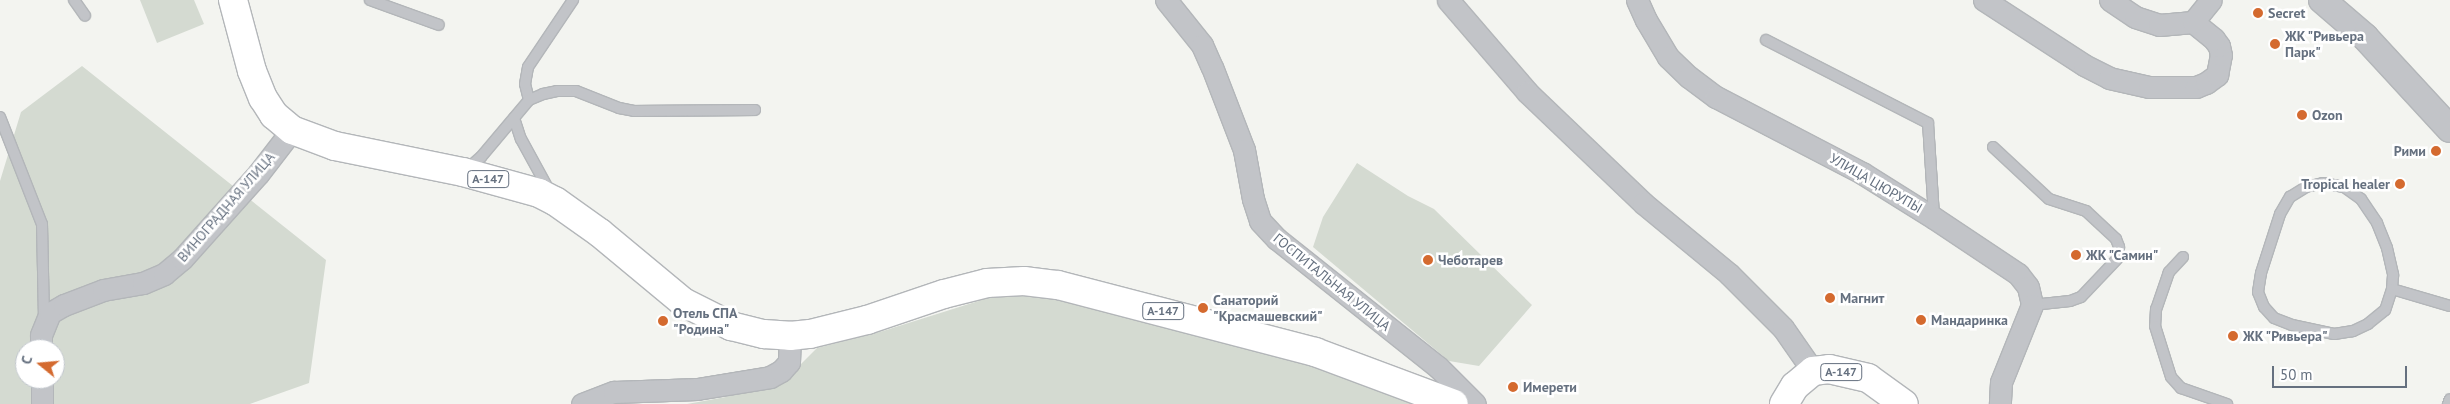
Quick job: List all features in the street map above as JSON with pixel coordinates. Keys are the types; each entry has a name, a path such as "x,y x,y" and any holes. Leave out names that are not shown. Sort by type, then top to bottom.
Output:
{"main road":[{"name":"А-147","path":"232,0 252,71 263,98 274,114 292,130 335,146 463,172 539,193 555,201 600,232 683,302 731,326 764,334 790,336 810,334 867,320 944,294 987,283 1024,281 1058,285 1315,352 1454,404"},
{"name":"А-147","path":"1784,404 1794,386 1813,371 1829,369 1868,378 1904,404"}],"street":[{"name":"ГОСПИТАЛЬНАЯ УЛИЦА","path":"1166,0 1202,44 1212,67 1244,150 1253,200 1260,221 1277,239 1438,367 1474,404"},
{"path":"1448,0 1526,92 1643,203 1729,274 1783,328 1813,371"},
{"name":"УЛИЦА ЦЮРУПЫ","path":"1637,0 1646,20 1668,56 1689,77 1716,97 1862,173 1934,218 2018,274 2028,287 2032,305"},
{"path":"1984,0 2084,65 2109,78 2149,86 2196,87 2213,80 2217,75 2221,55 2219,46 2214,38 2193,22 2159,25 2135,17 2110,0"},
{"path":"2193,22 2211,0"},
{"path":"2322,0 2365,37 2450,129"},
{"name":"ВИНОГРАДНАЯ УЛИЦА","path":"44,324 50,313 64,305 103,290 143,283 164,274 182,259 258,174 292,130"},
{"path":"2000,404 2001,382 2032,305"},
{"path":"41,339 44,324"},
{"path":"582,404 614,392 697,389 770,377 781,371 790,362 790,336"},
{"path":"42,389 42,404"}],"lane":[{"path":"74,0 85,16"},
{"path":"370,0 439,25"},
{"path":"529,100 525,84 528,67 573,0"},
{"path":"1766,40 1928,123 1934,218"},
{"path":"463,172 481,157 529,100 557,90 576,91 619,108 634,111 755,110"},
{"path":"0,117 42,224 44,324"},
{"path":"514,118 521,139 555,201"},
{"path":"1993,147 2049,199 2086,212 2116,239 2119,247 2119,257 2081,297 2070,301 2032,305"},
{"path":"2323,183 2344,187 2361,199 2377,223 2387,248 2393,275 2392,289 2385,310 2368,324 2353,331 2334,334 2314,331 2274,318 2264,307 2258,292 2261,273 2280,214 2290,197 2306,187 2323,183"},
{"path":"2183,257 2169,272 2156,309 2155,326 2171,377 2181,388 2227,404"},
{"path":"2392,289 2450,306"},
{"path":"2448,404 2450,399"}],"shaded area":[{"path":"140,0 194,0 204,24 157,43"},
{"path":"82,66 326,260 309,383 250,404 0,404 0,181 21,112"},
{"path":"1357,163 1408,196 1434,209 1532,305 1479,366 1449,361 1313,247 1323,217"},
{"path":"1022,296 1055,299 1311,366 1415,404 687,404 726,397 794,371 817,348 883,331 988,298"}],"place":[{"name":"Secret","path":"2258,13"},
{"name":"ЖК \"Ривьера Парк\"","path":"2275,44"},
{"name":"Ozon","path":"2302,115"},
{"name":"Рими","path":"2436,151"},
{"name":"Tropical healer","path":"2400,184"},
{"name":"ЖК \"Самин\"","path":"2076,255"},
{"name":"Чеботарев","path":"1428,260"},
{"name":"Магнит","path":"1830,298"},
{"name":"Санаторий \"Красмашевский\"","path":"1203,308"},
{"name":"Мандаринка","path":"1921,320"},
{"name":"Отель СПА \"Родина\"","path":"663,321"},
{"name":"ЖК \"Ривьера\"","path":"2233,336"},
{"name":"Имерети","path":"1513,387"}]}
